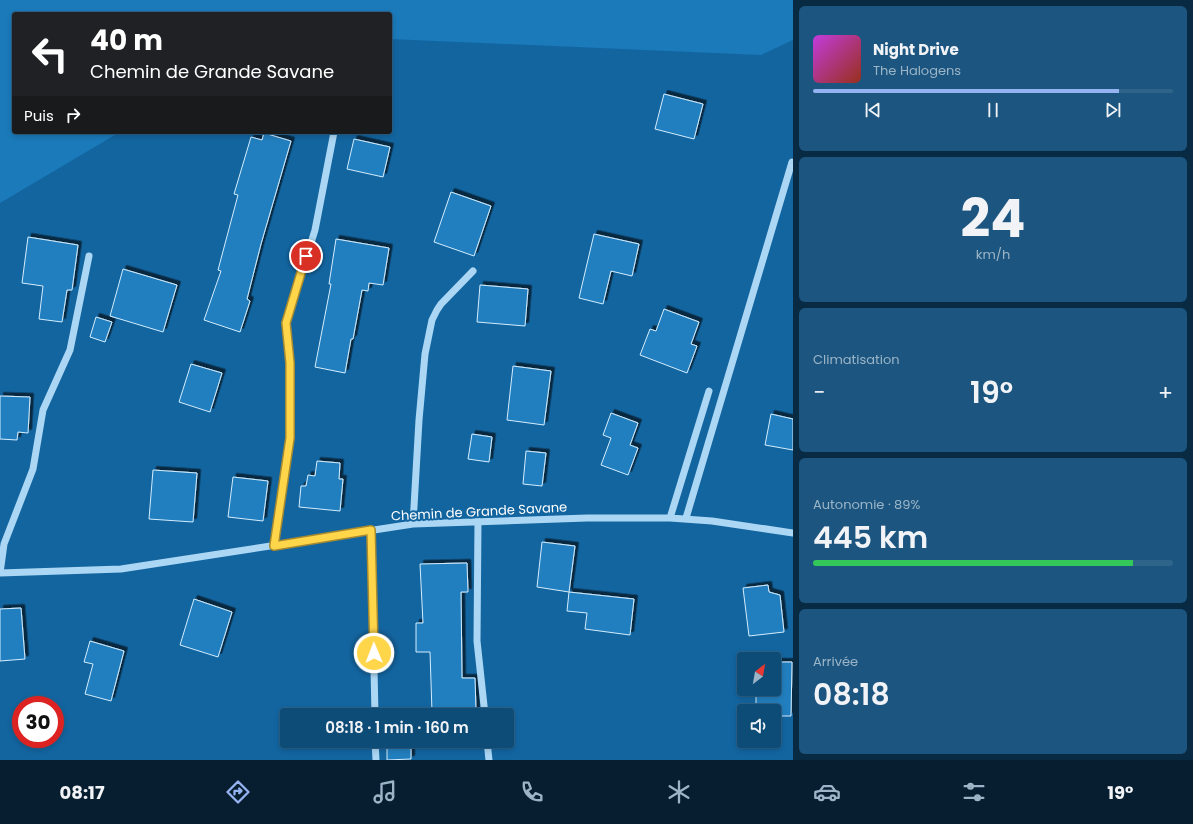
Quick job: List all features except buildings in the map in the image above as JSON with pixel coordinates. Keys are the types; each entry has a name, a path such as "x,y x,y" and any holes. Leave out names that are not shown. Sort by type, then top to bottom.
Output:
{"street":[{"path":"274,546 290,438 290,363 286,323 314,230 334,134"},
{"path":"686,518 792,162"},
{"path":"0,573 4,544 33,469 43,410 70,350 89,256"},
{"path":"413,524 424,361 432,320 441,304 473,271"},
{"path":"670,518 709,391"},
{"name":"Chemin de Grande Savane","path":"0,573 120,569 413,524 587,518 686,518 793,533"},
{"path":"478,521 477,641 484,708"},
{"path":"371,530 375,708"},
{"path":"375,748 376,760"},
{"path":"488,748 489,760"}],"shaded area":[{"path":"0,0 793,0 793,40 761,55 392,39 392,12 12,12 12,134 117,134 0,203"}],"route":[{"path":"306,256 286,323 290,363 290,438 274,546 371,530 374,653"}]}
